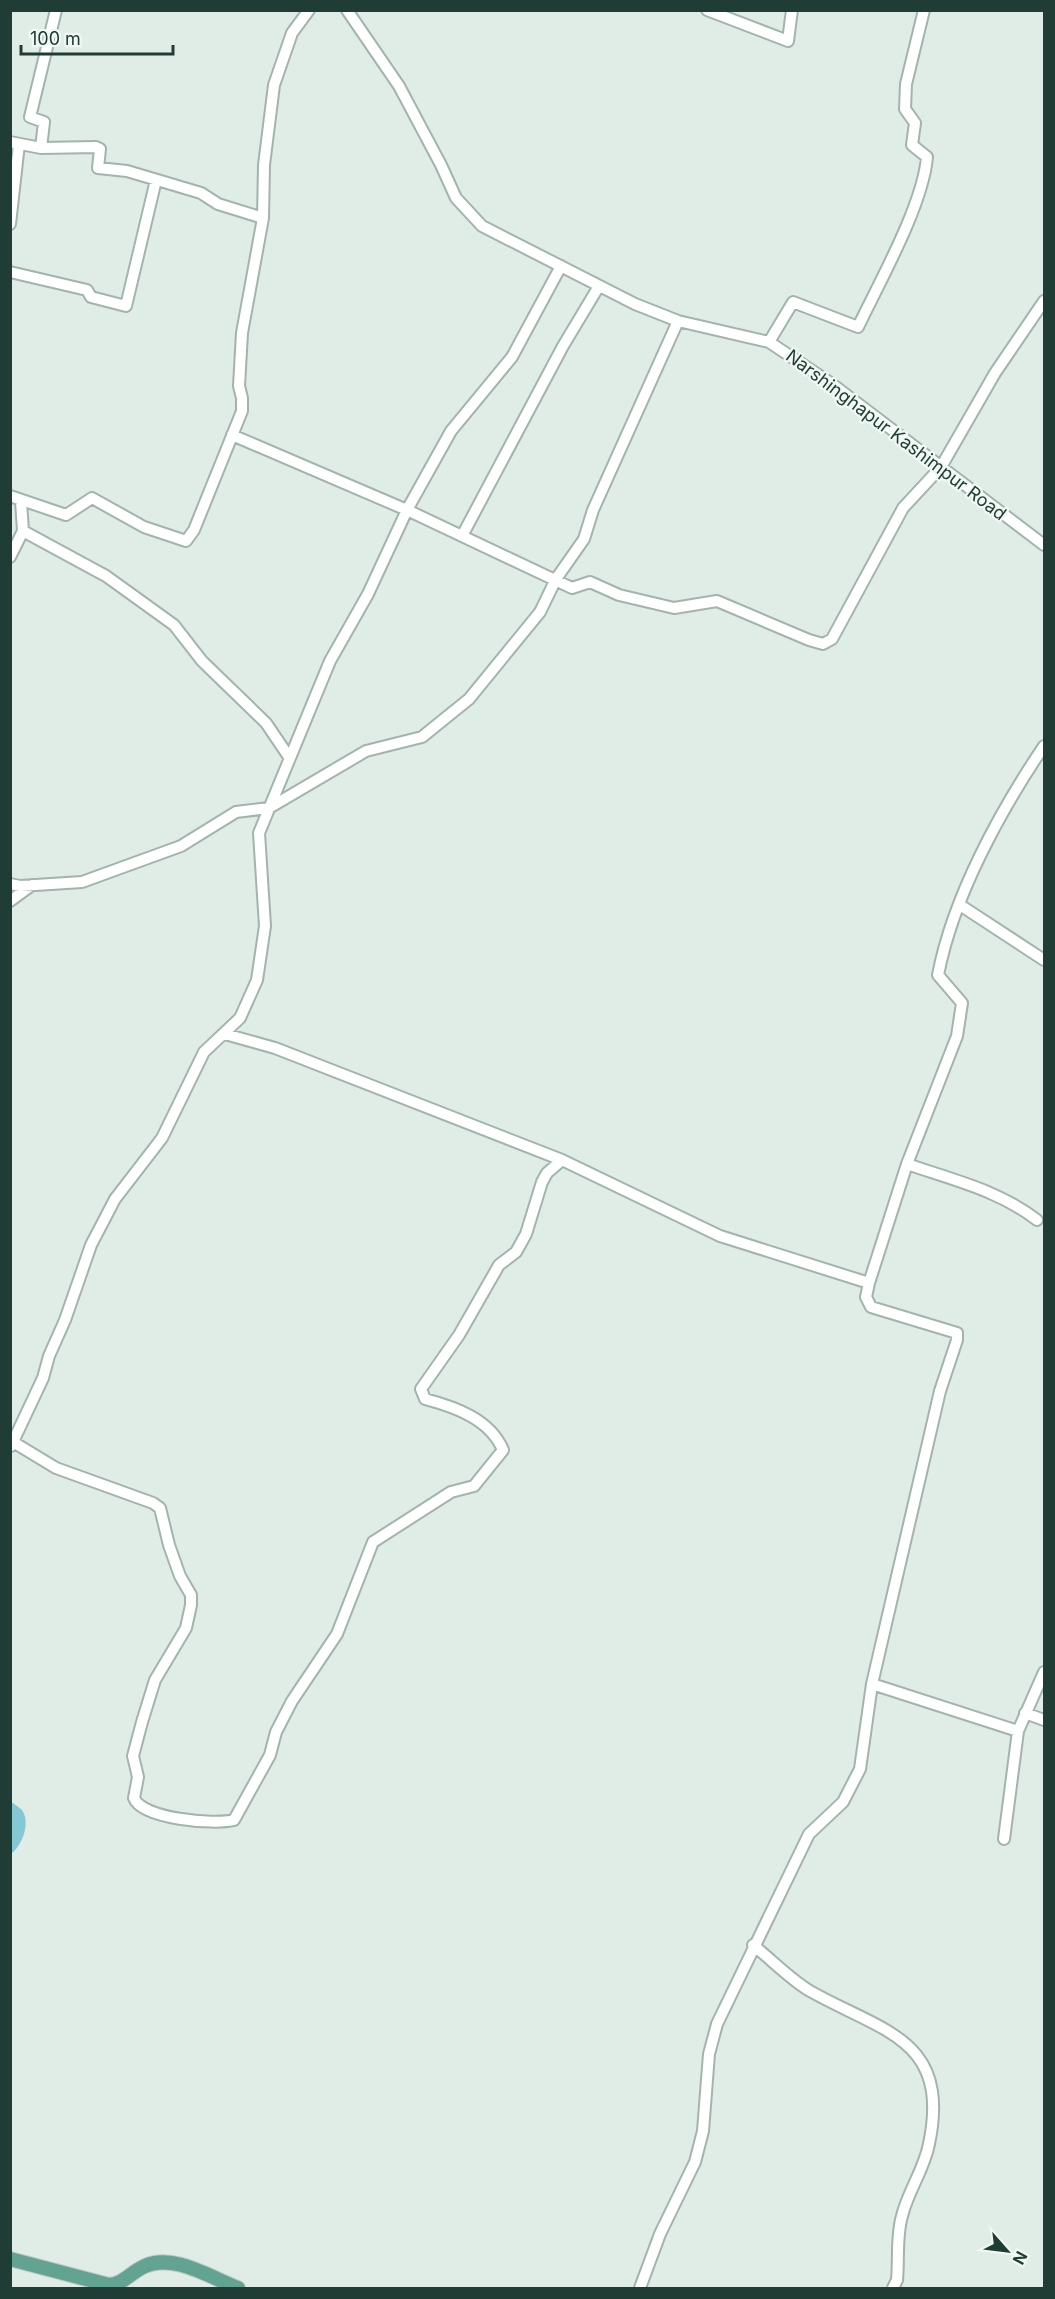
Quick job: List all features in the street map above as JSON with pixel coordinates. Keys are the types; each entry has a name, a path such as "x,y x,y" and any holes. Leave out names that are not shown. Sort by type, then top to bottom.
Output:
{"main road":[{"path":"10,2259 109,2285 118,2285 144,2266 160,2262 181,2265 238,2289"}],"street":[{"path":"41,148 44,122 30,117 56,10"},
{"path":"16,498 66,515 92,498 144,527 186,541 194,530 242,411 239,386 242,333 262,218 264,165 274,85 292,33 309,10"},
{"name":"Narshinghapur Kashimpur Road","path":"347,10 399,86 456,198 482,226 635,304 678,321 769,342 832,384 1044,545"},
{"path":"707,10 788,41 792,10"},
{"path":"769,342 793,302 858,327 897,245 926,174 927,157 912,145 915,123 904,109 906,84 924,10"},
{"path":"10,224 15,143 41,148 96,147 100,149 98,168 128,171 201,193 218,204 262,218"},
{"path":"10,272 87,290 91,297 126,306 156,180"},
{"path":"561,266 512,357 451,431 406,510 368,594 330,661 259,833 265,926 257,980 240,1018 204,1052 162,1138 115,1199 91,1245 43,1378 12,1444 86,1481 153,1503 160,1508 169,1545 180,1576 191,1595 186,1628 155,1680 133,1756 138,1777 134,1798 138,1804 174,1819 220,1823 234,1820 270,1755 276,1732 292,1701 337,1634 350,1595 373,1542 451,1492 474,1486 503,1450 498,1437 473,1417 450,1406 425,1399 421,1389 459,1335 499,1265 516,1252 526,1234 542,1182 547,1173 562,1160"},
{"path":"462,536 563,346 599,286"},
{"path":"232,435 406,510 572,588 590,582 619,595 674,608 717,601 824,644 832,639 903,508 941,467 995,373 1044,301"},
{"path":"10,884 82,882 181,846 236,812 269,808 366,751 422,737 469,699 540,612 556,579 584,539 593,510 678,321"},
{"path":"10,557 23,531 16,498"},
{"path":"23,531 106,576 174,625 202,661 267,723 289,757"},
{"path":"640,2289 660,2234 695,2162 703,2132 704,2093 713,2036 753,1945 809,1834 843,1802 856,1779 862,1761 872,1684 940,1390 957,1333 871,1307 866,1297 907,1164 957,1036 962,1003 938,975 944,945 960,904 1011,796 1044,746"},
{"path":"10,901 32,885"},
{"path":"960,904 1044,960"},
{"path":"225,1034 275,1048 562,1160 720,1236 869,1283"},
{"path":"907,1164 989,1191 1019,1206 1037,1220"},
{"path":"1004,1839 1017,1731 1044,1672"},
{"path":"872,1684 1017,1731"},
{"path":"1025,1713 1044,1720"},
{"path":"753,1945 807,1989 904,2039 924,2064 930,2081 933,2120 924,2164 901,2219 897,2280 893,2289"}],"water":[{"path":"10,1801 22,1810 26,1821 22,1840 11,1854"}]}
